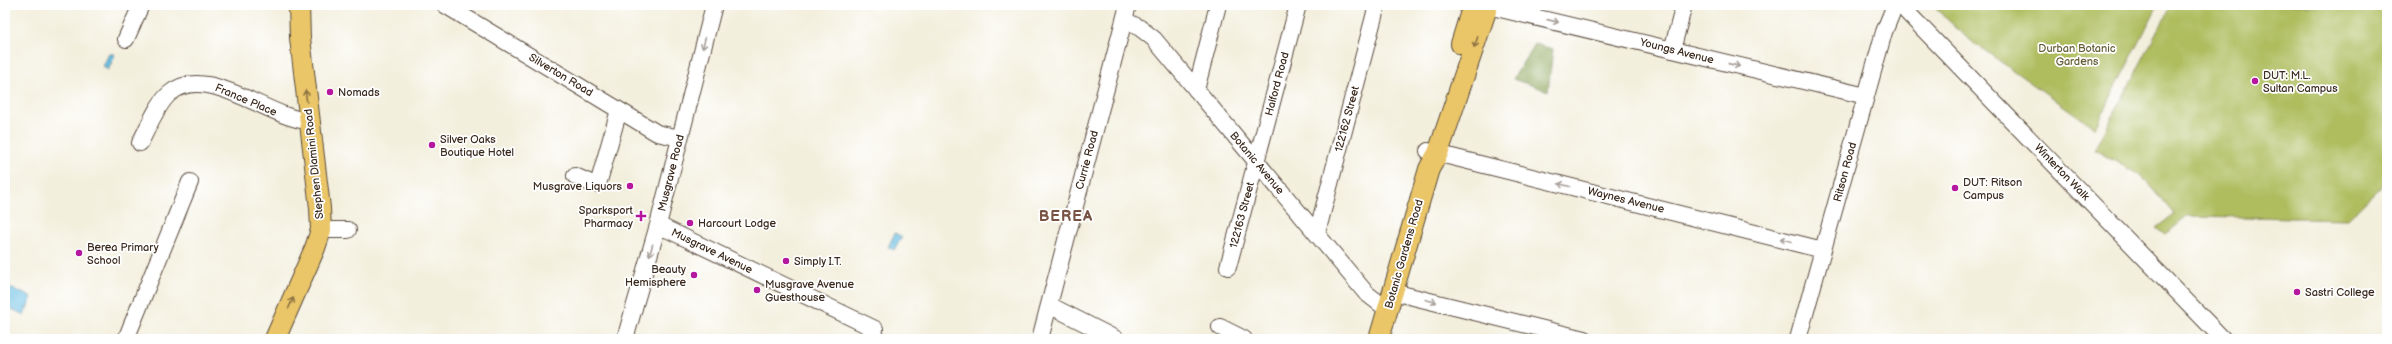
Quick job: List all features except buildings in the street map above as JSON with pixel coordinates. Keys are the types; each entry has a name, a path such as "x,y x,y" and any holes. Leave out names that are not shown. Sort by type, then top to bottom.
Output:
{"main road":[{"name":"Stephen Dlamini Road","path":"275,339 315,248 321,230 320,208 300,38 299,5"},
{"name":"Botanic Gardens Road","path":"1379,339 1432,158 1483,5"}],"street":[{"path":"126,39 141,5"},
{"name":"Silverton Road","path":"445,5 657,133 680,138"},
{"name":"Musgrave Road","path":"625,339 658,224 714,5"},
{"path":"1196,90 1218,5"},
{"name":"Halford Road","path":"1256,163 1298,5"},
{"name":"122162 Street","path":"1317,233 1377,5"},
{"name":"Youngs Avenue","path":"1483,5 1866,96"},
{"path":"1672,50 1684,5"},
{"name":"Ritson Road","path":"1798,339 1887,22 1894,5"},
{"name":"Winterton Walk","path":"1900,5 2223,339"},
{"name":"Botanic Avenue","path":"1126,12 1140,28 1154,39 1366,293 1390,301 1584,339"},
{"name":"Currie Road","path":"1040,339 1126,12"},
{"name":"France Place","path":"140,144 170,93 195,84 215,86 287,117 309,121"},
{"path":"575,176 594,184 599,181 619,110"},
{"name":"Waynes Avenue","path":"1432,158 1823,250"},
{"name":"122163 Street","path":"1228,267 1256,163"},
{"path":"126,339 190,182"},
{"name":"Musgrave Avenue","path":"658,224 875,329"},
{"path":"321,230 348,230"},
{"path":"1049,305 1116,339"},
{"path":"1220,327 1244,339"}],"green space":[{"name":"Durban Botanic Gardens","path":"1932,5 2158,5 2095,128 1967,38"},
{"name":"DUT: M.L. Sultan Campus","path":"2171,5 2387,5 2387,181 2348,219 2188,216 2165,235 2156,228 2174,214 2141,176 2095,150"},
{"path":"1534,44 1553,49 1548,91 1513,79"}],"water":[{"path":"109,54 114,54 114,57 108,70 103,66"},
{"path":"895,233 902,237 894,250 888,247"},
{"path":"5,286 32,297 24,315 5,306"}],"place":[{"name":"DUT: M.L. Sultan Campus","path":"2255,81"},
{"name":"Nomads","path":"330,92"},
{"name":"Silver Oaks Boutique Hotel","path":"432,145"},
{"name":"Musgrave Liquors","path":"630,186"},
{"name":"DUT: Ritson Campus","path":"1955,188"},
{"name":"Sparksport Pharmacy","path":"641,216"},
{"name":"Harcourt Lodge","path":"690,223"},
{"name":"Berea Primary School","path":"79,253"},
{"name":"Simply I.T.","path":"786,261"},
{"name":"Beauty Hemisphere","path":"694,275"},
{"name":"Musgrave Avenue Guesthouse","path":"757,290"},
{"name":"Sastri College","path":"2297,292"}],"district":[{"name":"BEREA","path":"1066,216"}]}
